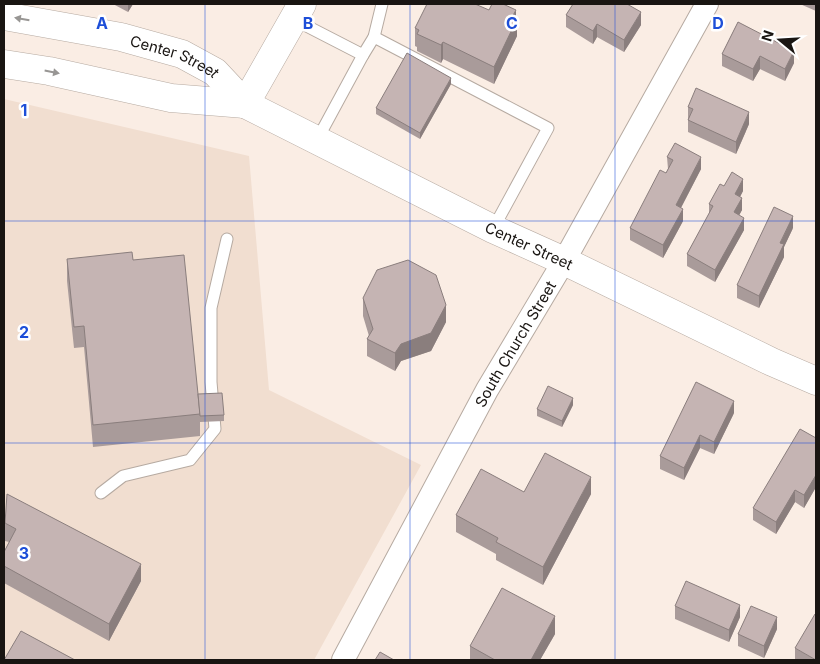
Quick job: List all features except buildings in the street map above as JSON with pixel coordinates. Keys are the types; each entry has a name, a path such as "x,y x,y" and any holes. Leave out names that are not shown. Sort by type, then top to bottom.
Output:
{"main road":[{"path":"245,104 298,12"},
{"name":"Center Street","path":"4,16 121,37 182,54 215,72 245,104 493,228 772,362 816,381"},
{"name":"Center Street","path":"4,64 49,71 171,98 245,104"}],"street":[{"name":"South Church Street","path":"343,660 487,390 564,261 707,4"}],"lane":[{"path":"317,140 374,37 382,4"},
{"path":"298,12 363,55"},
{"path":"374,37 548,128 493,228"},
{"path":"101,493 123,476 190,460 215,429 211,382 211,308 227,239"}],"shaded area":[{"path":"4,99 249,156 269,390 421,465 314,660 4,660"}]}
